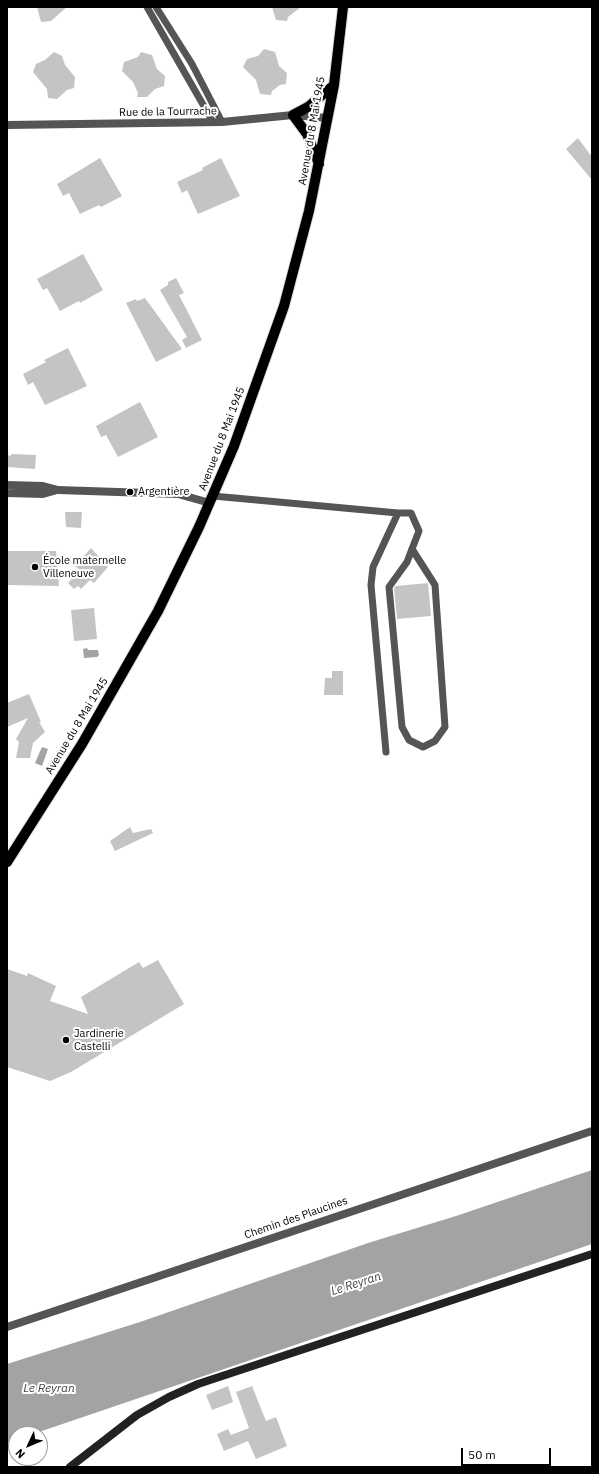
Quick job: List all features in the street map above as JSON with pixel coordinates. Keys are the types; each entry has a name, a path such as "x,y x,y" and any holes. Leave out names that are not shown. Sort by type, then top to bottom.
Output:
{"main road":[{"name":"Avenue du 8 Mai 1945","path":"7,862 82,744 158,611 211,500 234,446 279,320 309,211 320,164 334,84 343,7"},
{"path":"320,164 308,134 293,115 308,108 334,84"},
{"path":"70,1467 138,1415 169,1397 198,1384 592,1254"}],"street":[{"name":"Rue de la Tourrache","path":"7,125 222,122 293,115 328,118"},
{"path":"7,485 43,486 58,490 178,494 211,500"},
{"path":"7,493 43,494 58,490"},
{"name":"Chemin des Plaucines","path":"7,1327 592,1131"}],"lane":[{"path":"147,7 213,122"},
{"path":"156,7 192,64 222,122"},
{"path":"211,500 411,513 419,531 412,549 407,562 389,587 402,727 409,740 423,747 435,741 445,727 435,585 412,549"},
{"path":"386,752 371,585 372,567 398,513"}],"water":[{"path":"87,648 88,650 98,650 99,655 97,657 84,658 83,649"},
{"path":"42,747 48,749 42,766 35,763"},
{"name":"Le Reyran","path":"592,1170 592,1244 48,1429 48,1426 8,1426 7,1443 7,1364 140,1322 368,1243 456,1216"}],"building":[{"path":"37,7 67,7 51,21 41,22"},
{"path":"272,7 301,7 288,17 287,21 276,20"},
{"path":"264,49 275,52 279,66 287,73 286,84 280,85 272,91 271,95 260,94 256,80 243,67 247,59 258,56"},
{"path":"54,52 62,56 65,65 75,77 74,88 67,90 57,99 48,98 47,89 33,72 36,64 45,60"},
{"path":"141,52 152,55 157,69 165,76 164,86 155,89 147,97 137,97 138,93 133,82 122,71 124,62 138,57"},
{"path":"578,138 592,157 592,180 566,149"},
{"path":"100,158 122,196 101,207 99,205 80,214 69,193 63,196 57,184"},
{"path":"221,158 240,196 198,214 187,190 182,193 177,182 203,170 202,168"},
{"path":"83,254 103,290 80,303 79,301 60,311 47,288 43,290 37,279"},
{"path":"176,278 184,293 179,295 202,340 186,348 182,340 187,337 160,290 168,285 168,282"},
{"path":"145,298 182,349 156,362 126,303 136,299 137,301"},
{"path":"68,348 87,386 45,405 33,382 28,385 23,374 46,362 44,360"},
{"path":"140,402 158,437 118,457 106,435 101,437 96,426"},
{"path":"11,454 36,455 35,469 7,467 7,455 11,456"},
{"path":"65,512 82,512 81,528 66,527"},
{"path":"91,548 108,567 94,583 90,580 81,589 78,586 74,589 68,583 80,570 75,566"},
{"path":"7,551 56,551 59,586 7,585"},
{"path":"428,583 431,616 397,619 394,588 396,586"},
{"path":"94,608 97,639 74,641 71,610"},
{"path":"332,671 343,671 343,695 324,695 325,678 332,678"},
{"path":"29,694 41,722 39,722 45,732 33,743 30,758 16,758 19,742 16,739 28,718 7,727 7,703"},
{"path":"130,827 133,833 151,829 153,833 115,851 110,841"},
{"name":"Jardinerie Castelli","path":"158,960 184,1004 71,1072 50,1081 7,1067 7,969 27,976 28,973 56,986 50,1001 88,1014 81,997 139,962 143,968"},
{"path":"228,1386 233,1402 212,1410 206,1395"},
{"path":"252,1386 266,1421 276,1417 287,1446 256,1459 248,1441 224,1451 217,1434 228,1429 231,1435 249,1428 236,1392"}],"place":[{"name":"Argentière","path":"130,492"},
{"name":"École maternelle Villeneuve","path":"35,567"},
{"name":"Jardinerie Castelli","path":"66,1040"}]}
